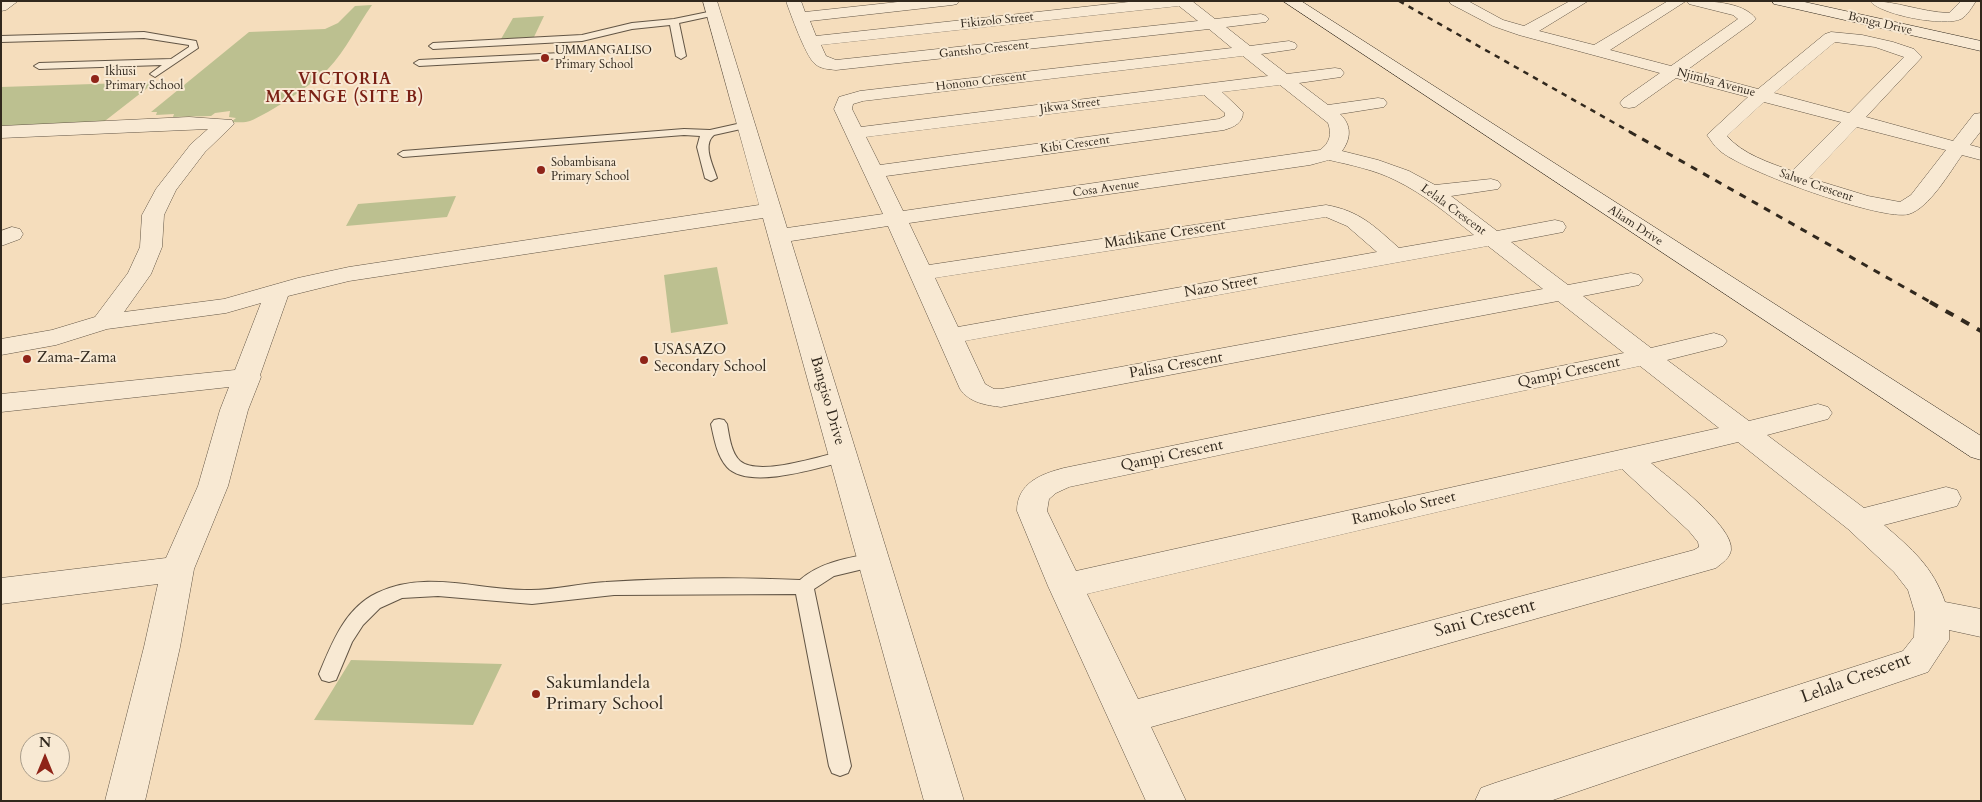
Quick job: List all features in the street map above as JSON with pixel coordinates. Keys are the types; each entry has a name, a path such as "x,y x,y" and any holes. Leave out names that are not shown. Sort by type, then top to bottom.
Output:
{"street":[{"path":"1,7 11,1"},
{"name":"Gantsho Crescent","path":"793,1 802,17 811,41 822,62 826,64 848,65 1214,25"},
{"path":"802,17 952,1"},
{"path":"1182,1 1336,120 1342,129 1340,141 1328,154"},
{"name":"Fikizolo Street","path":"811,41 1110,5 1182,1"},
{"name":"Aliam Drive","path":"1290,1 1981,450"},
{"path":"1524,32 1581,1"},
{"path":"1596,51 1679,1"},
{"path":"1629,103 1748,19 1738,12 1694,1"},
{"name":"Bonga Drive","path":"1779,1 1981,46"},
{"path":"1877,1 1886,6 1926,15 1948,17 1958,14 1969,1"},
{"name":"Njimba Avenue","path":"1466,3 1498,23 1524,32 1981,154"},
{"name":"Bangiso Drive","path":"712,7 874,560 936,799"},
{"path":"1214,25 1261,19"},
{"path":"1761,95 1831,37 1851,38 1903,50 1914,57 1795,180"},
{"path":"1247,51 1289,46"},
{"name":"Honono Crescent","path":"896,219 843,109 843,105 851,98 1247,51"},
{"path":"1284,79 1335,73"},
{"name":"Jikwa Street","path":"856,133 1284,79"},
{"name":"Kibi Crescent","path":"874,172 1224,124 1234,118 1234,112 1208,89"},
{"name":"Salwe Crescent","path":"1761,95 1717,135 1718,140 1729,149 1795,180 1878,206 1904,209 1918,199 1981,118"},
{"path":"1326,111 1378,103"},
{"path":"1,132 189,123 225,124 198,148 166,189 155,210 150,247 139,274 104,322"},
{"name":"Lelala Crescent","path":"1328,154 1371,164 1402,175 1432,192 1644,358 1859,521 1906,563 1923,586 1932,613 1931,640 1915,662 1496,801"},
{"name":"Cosa Avenue","path":"778,236 1292,162 1328,154"},
{"path":"1432,192 1491,185"},
{"path":"1,346 56,337 104,322 226,306 349,274 770,210"},
{"name":"Madikane Crescent","path":"921,273 1326,211 1339,212 1351,218 1394,256"},
{"name":"Palisa Crescent","path":"896,219 974,389 988,397 1001,398 1563,294"},
{"name":"Lelala Crescent","path":"1492,239 1555,227"},
{"name":"Nazo Street","path":"949,336 1492,239"},
{"path":"1563,294 1631,280"},
{"path":"125,801 160,656 178,569 216,479 234,410 248,377 278,292"},
{"path":"1644,358 1714,341"},
{"name":"Qampi Crescent","path":"1166,801 1065,586 1032,511 1031,501 1037,491 1047,484 1064,478 1644,358"},
{"path":"1,403 248,377"},
{"path":"1743,432 1818,412"},
{"name":"Ramokolo Street","path":"1065,586 1743,432"},
{"name":"Sani Crescent","path":"1127,718 1705,559 1715,551 1714,539 1700,523 1627,458"},
{"path":"1859,521 1946,498"},
{"path":"1,591 178,569"},
{"path":"1932,613 1981,623"}],"lane":[{"path":"433,46 582,38 632,26 674,22 712,7"},
{"path":"674,22 681,56"},
{"path":"1,39 144,35 194,43 194,48 154,74"},
{"path":"508,58 517,42"},
{"path":"419,63 561,56"},
{"path":"39,66 173,62"},
{"path":"403,154 674,133 710,133 746,125"},
{"path":"710,133 702,142 711,178"},
{"path":"718,424 725,451 734,464 742,471 754,473 777,470 843,456"},
{"path":"329,674 342,642 355,620 386,596 414,590 446,589 514,597 533,597 626,588 804,587 813,578 828,569 874,560"},
{"path":"804,587 840,766"}],"green space":[{"path":"372,5 346,46 322,75 279,105 248,122 231,122 236,118 229,117 230,111 215,113 211,116 173,117 174,114 156,115 157,112 151,112 249,32 325,29 338,23 355,6"},
{"path":"544,16 534,37 501,39 513,18"},
{"path":"155,82 101,124 1,127 1,87"},
{"path":"456,196 447,217 346,226 358,204"},
{"path":"717,267 728,324 671,333 664,275"},
{"path":"351,660 502,664 473,725 314,720"}],"railway":[{"path":"1399,1 1632,133"},
{"path":"1630,132 1932,303"},
{"path":"1930,302 1981,331"}],"place":[{"name":"UMMANGALISO Primary School","path":"545,58"},
{"name":"Ikhusi Primary School","path":"95,79"},
{"name":"Sobambisana Primary School","path":"541,170"},
{"name":"Zama-Zama","path":"27,359"},
{"name":"USASAZO Secondary School","path":"644,360"},
{"name":"Sakumlandela Primary School","path":"536,694"}],"district":[{"name":"VICTORIA MXENGE (SITE B)","path":"345,89"}]}
